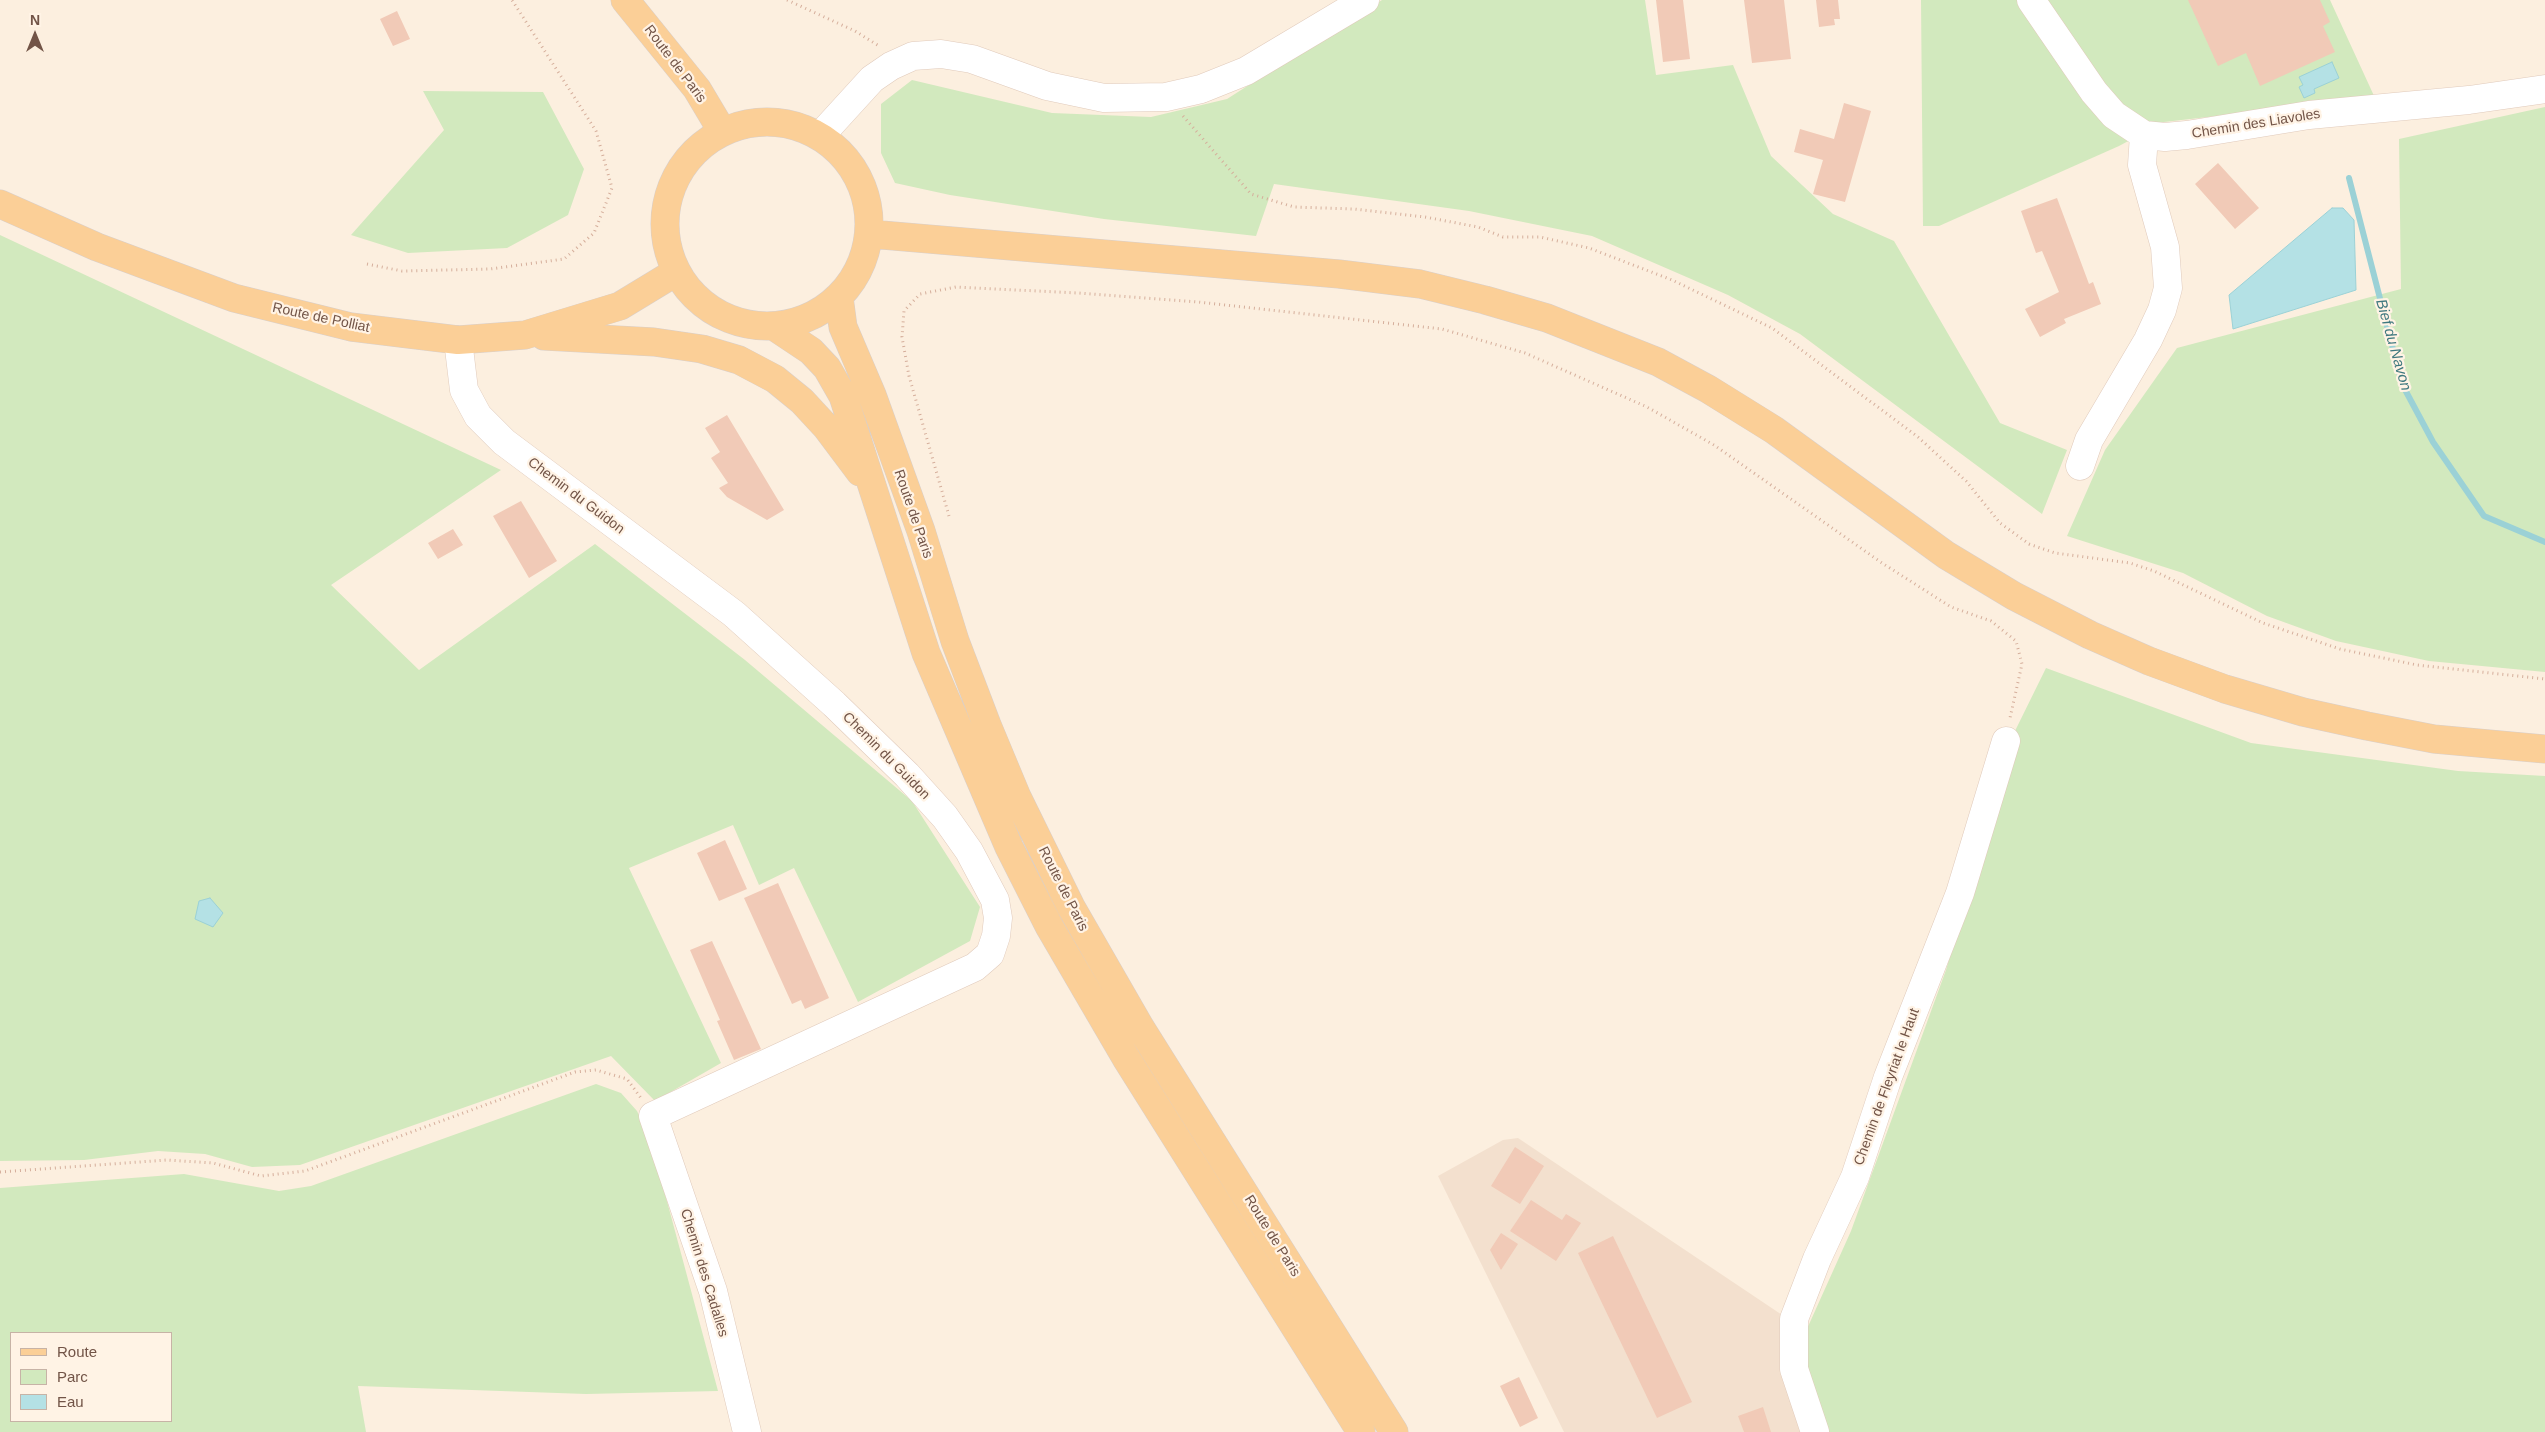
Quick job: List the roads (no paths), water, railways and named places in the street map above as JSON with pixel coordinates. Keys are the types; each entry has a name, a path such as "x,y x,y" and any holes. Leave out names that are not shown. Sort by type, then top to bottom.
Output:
{"main road":[{"name":"Route de Paris","path":"625,0 697,89 722,131"},
{"path":"762,121 795,125 820,136 838,149 852,165 862,184 869,205 870,234 857,274 839,297 823,310 799,321 775,327 744,324 717,314 694,296 676,272 667,246 664,219 669,192 681,167 699,146 722,131 741,124 762,121"},
{"name":"Route de Polliat","path":"0,204 97,247 234,298 351,327 458,340 525,335 620,306 676,272"},
{"path":"870,234 1384,280 1429,286 1547,318 1658,362 1708,389 1774,430 1946,555 2014,596 2090,635 2149,661 2224,689 2303,712 2434,739 2545,749"},
{"name":"Route de Paris","path":"839,297 843,327 872,395 920,531 955,641 1017,797 1071,907 1140,1027 1394,1432"},
{"name":"Route de Paris","path":"775,327 811,351 827,368 843,396 926,653 1009,847 1050,926 1126,1058 1361,1432"},
{"path":"525,335 654,342 702,348 739,360 775,379 802,401 827,428 871,487"}],"street":[{"path":"820,136 872,79 891,66 913,56 940,54 972,59 1078,94 1104,98 1166,97 1201,88 1246,71 1365,0"},
{"name":"Chemin des Liavoles","path":"2031,0 2109,109 2131,128 2144,135 2165,137 2187,135 2309,115 2469,100 2545,89"},
{"path":"2080,466 2089,440 2148,340 2162,310 2168,288 2165,246 2142,165 2144,135"},
{"name":"Chemin du Guidon","path":"458,340 464,390 478,416 504,442 734,614 834,704 907,776 945,817 969,851 994,900 998,918 996,936 990,954 975,967 653,1116"},
{"name":"Chemin de Fleyriat le Haut","path":"1815,1432 1794,1369 1794,1319 1817,1259 1855,1177 1888,1077 1960,893 2006,741"},
{"name":"Chemin des Cadalles","path":"653,1116 713,1290 747,1432"}],"water":[{"path":"2332,62 2339,78 2314,89 2315,93 2304,98 2299,87 2303,85 2299,77"},
{"path":"2332,208 2343,208 2354,220 2356,290 2233,329 2229,295"},
{"path":"210,898 223,913 213,927 195,919 199,901"}],"waterway":[{"name":"Bief du Navon","path":"2349,178 2402,384 2433,442 2484,516 2545,542"}]}
